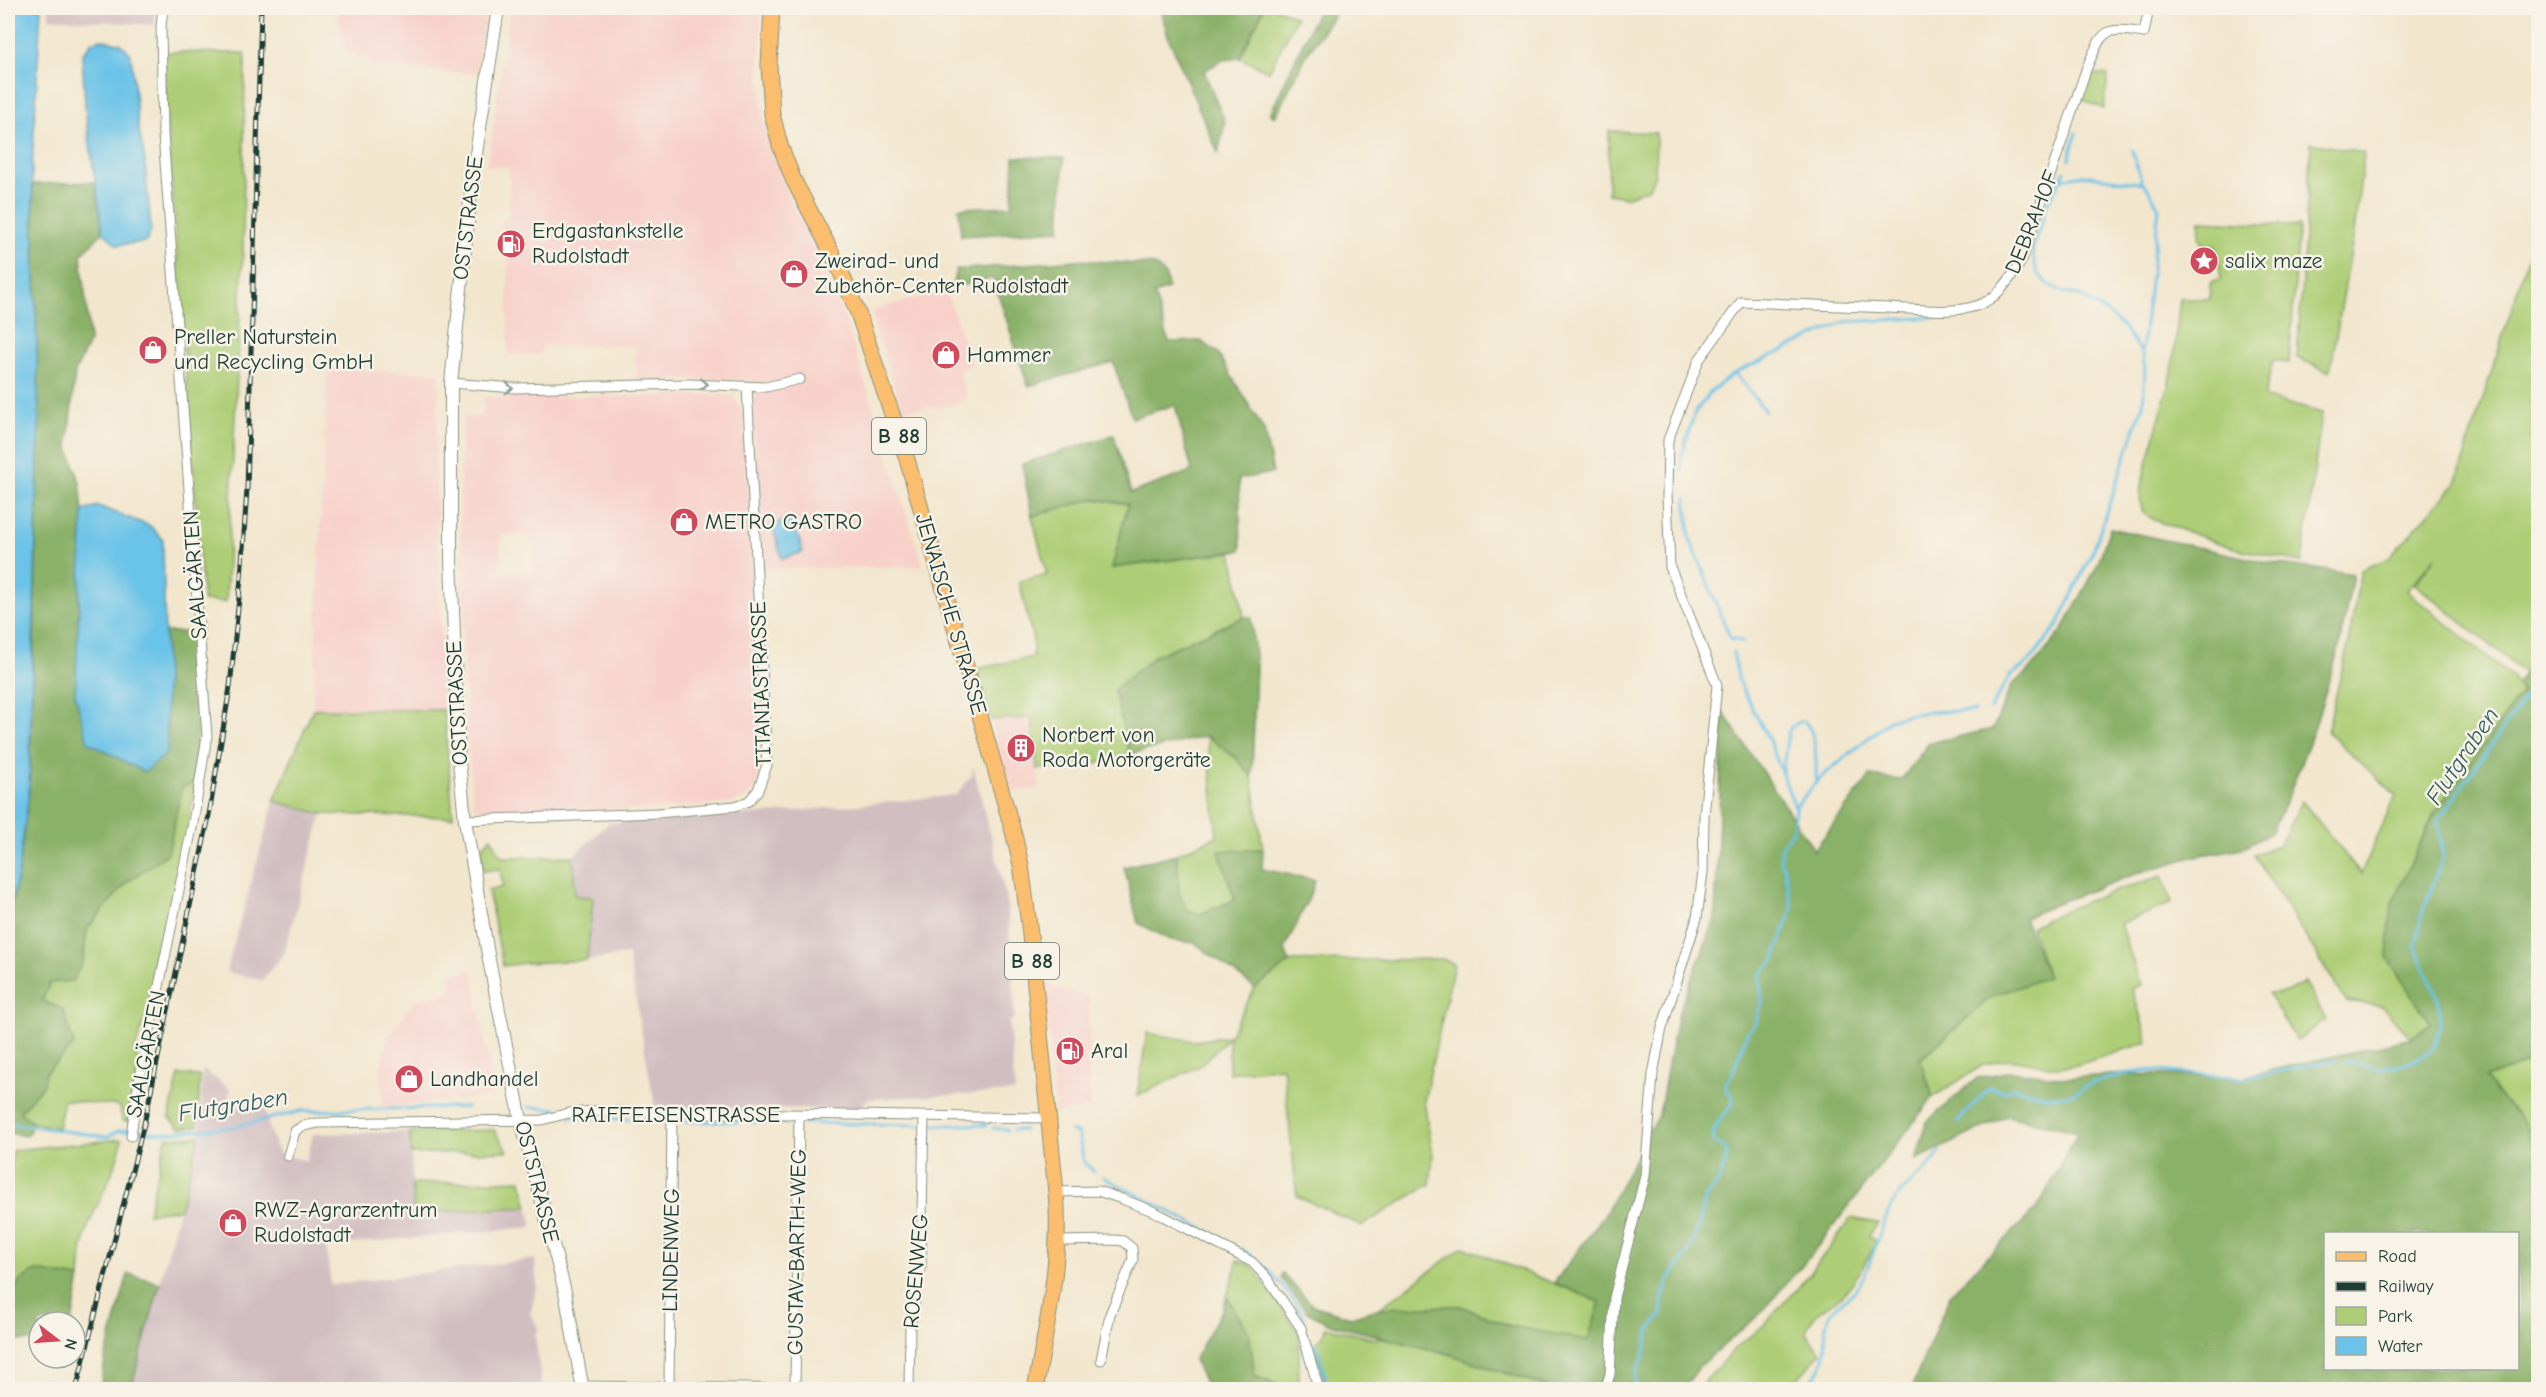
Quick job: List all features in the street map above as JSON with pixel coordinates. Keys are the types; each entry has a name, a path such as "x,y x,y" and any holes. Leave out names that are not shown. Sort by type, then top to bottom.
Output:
{"main road":[{"name":"JENAISCHE STRASSE","path":"772,8 769,66 772,114 780,145 793,179 827,241 857,309 906,456 1021,865 1056,1192 1058,1241 1035,1389"}],"street":[{"name":"SAALGÄRTEN","path":"131,1136 136,1097 194,823 207,736 163,134 161,27 163,8"},
{"name":"OSTSTRASSE","path":"498,8 472,174 451,383 452,611 459,760 465,820 489,960 521,1120 565,1292 583,1388"},
{"name":"DEBRAHOF","path":"1605,1389 1610,1374 1614,1298 1645,1176 1653,1074 1662,1028 1697,918 1703,872 1704,816 1717,685 1670,567 1667,495 1668,440 1698,360 1742,302 1960,309 1976,306 1991,298 2006,286 2021,262 2087,66 2099,39 2105,33 2113,30 2144,33 2149,8"},
{"path":"451,383 516,388 688,384 766,387 800,379"},
{"name":"TITANIASTRASSE","path":"465,820 658,813 735,806 749,801 758,790 767,765 747,386"},
{"name":"RAIFFEISENSTRASSE","path":"288,1156 295,1131 303,1126 318,1123 542,1120 569,1113 596,1111 1048,1118"},
{"name":"LINDENWEG","path":"669,1388 672,1112"},
{"name":"GUSTAV-BARTH-WEG","path":"795,1389 799,1115"},
{"name":"ROSENWEG","path":"909,1389 910,1328 921,1266 924,1116"},
{"path":"1056,1192 1098,1191 1122,1199 1155,1212 1252,1262 1267,1278 1301,1328 1319,1389"},
{"path":"1058,1241 1123,1240 1132,1248 1133,1260 1110,1314 1101,1360"},
{"path":"583,1388 800,1389"}],"shaded area":[{"path":"49,8 156,8 155,25 49,18"},
{"path":"337,8 487,8 477,74 370,65 370,59 345,52"},
{"path":"511,8 762,8 759,66 765,127 787,194 823,267 847,325 923,566 761,569 751,379 637,380 636,346 542,346 541,355 508,355 508,254 502,253 502,219 509,219 509,167 487,166"},
{"path":"946,290 972,366 959,370 967,398 949,406 902,409 870,311"},
{"path":"327,368 440,373 435,463 444,710 313,709"},
{"path":"732,395 743,411 757,676 752,690 759,689 762,769 755,790 745,798 731,803 659,809 487,812 474,806 468,750 460,479 463,417 483,417 484,397","holes":["500,535 532,535 533,572 500,573"]},
{"path":"1033,718 1039,788 1011,792 991,721"},
{"path":"973,766 1007,900 1015,1016 1009,1023 1015,1092 868,1099 857,1109 655,1107 628,955 587,960 593,898 575,896 573,856 609,823 777,813 956,795 972,775"},
{"path":"274,801 322,814 284,954 262,980 226,972"},
{"path":"472,970 495,1096 382,1107 380,1069 388,1038 416,999 453,993 450,974"},
{"name":"Aral","path":"1045,983 1089,998 1090,1107 1055,1114"},
{"path":"203,1069 230,1089 227,1107 265,1107 270,1132 280,1154 306,1161 313,1134 410,1132 414,1213 528,1207 533,1227 326,1246 331,1285 535,1259 537,1287 530,1314 539,1328 535,1335 542,1389 131,1390 199,1136"}],"green space":[{"path":"1160,8 1264,8 1240,58 1223,60 1204,71 1225,122 1218,153 1169,39"},
{"path":"1264,8 1277,8 1296,17 1269,72 1240,58"},
{"path":"1319,8 1339,8 1307,54 1275,117 1270,114"},
{"path":"165,52 245,53 243,253 226,602 203,601 166,109"},
{"path":"2091,73 2108,75 2104,109 2081,99"},
{"path":"1609,131 1656,133 1655,175 1648,189 1626,197 1608,194"},
{"path":"2311,143 2364,153 2354,233 2330,372 2297,358"},
{"path":"1014,157 1064,158 1060,230 961,236 959,208 1012,206"},
{"path":"95,182 103,232 81,255 90,340 75,372 68,445 80,483 83,511 75,695 167,753 165,632 193,632 199,765 195,783 182,787 168,853 126,883 87,929 83,961 73,981 50,983 42,1001 63,1009 74,1045 45,1073 44,1084 20,1112 33,1123 27,1136 8,1133 8,919 18,875 29,793 39,426 33,184"},
{"path":"2200,221 2299,226 2289,363 2273,360 2264,397 2322,413 2302,562 2233,548 2154,520 2143,512 2140,502 2141,486 2172,372 2180,299 2210,299 2210,283 2221,278 2216,246 2202,244 2199,238"},
{"path":"2538,226 2538,652 2525,673 2415,584 2436,556 2407,591 2510,675 2523,692 2435,812 2392,904 2387,957 2430,1023 2411,1038 2382,1006 2346,1001 2254,855 2280,844 2302,801 2361,874 2396,795 2327,732 2347,649 2361,570 2389,558 2456,483"},
{"path":"1076,260 1155,265 1166,276 1168,289 1154,294 1169,342 1201,341 1217,352 1264,430 1273,473 1239,479 1241,550 1112,568 1128,504 1093,499 1032,516 1022,464 1114,435 1131,493 1192,471 1175,405 1132,418 1113,362 1028,386 993,278 952,288 956,270"},
{"path":"1093,499 1128,504 1112,568 1232,552 1244,617 1155,656 1114,690 1130,754 1095,763 1037,769 1032,718 991,720 976,669 1033,657 1033,640 1019,581 1047,575 1032,516"},
{"path":"2110,528 2265,562 2353,574 2339,648 2313,732 2290,792 2271,833 2243,848 2196,856 2141,872 2024,918 2048,977 1992,996 1920,1059 1933,1097 1814,1251 1761,1313 1700,1366 1683,1389 1547,1389 1546,1386 1449,1354 1330,1324 1307,1312 1281,1278 1282,1273 1312,1305 1351,1317 1380,1308 1460,1306 1510,1326 1588,1340 1600,1302 1554,1283 1605,1214 1659,1114 1677,1017 1715,919 1723,712 1814,850 1870,776 1901,780 1929,743 1993,729 2012,685 2029,671 2062,631 2097,566"},
{"path":"1244,617 1251,617 1256,666 1252,777 1237,759 1207,736 1130,754 1114,690 1155,656"},
{"path":"2538,653 2538,1059 2484,1078 2524,1123 2538,1154 2538,1389 1911,1389 1951,1293 2038,1207 2078,1132 2007,1116 1916,1160 1927,1122 1977,1078 2012,1071 2064,1078 2127,1074 2243,1077 2412,1038 2430,1023 2387,957 2392,904 2435,812 2522,692 2517,684"},
{"path":"313,709 444,710 453,817 322,814 274,801"},
{"path":"1207,736 1237,759 1252,777 1263,849 1219,851 1235,901 1200,914 1188,912 1179,894 1177,854 1217,836"},
{"path":"195,783 183,852 149,1009 135,1049 139,1065 127,1121 122,1120 120,1106 64,1100 58,1128 33,1123 19,1112 44,1084 44,1073 74,1045 62,1009 42,1001 50,982 83,961 87,929 126,883 168,853 182,786"},
{"path":"491,837 502,857 573,856 575,896 593,897 587,960 503,966 488,890 503,887 500,869 483,871 479,851"},
{"path":"1263,849 1262,869 1315,880 1285,948 1289,963 1255,988 1195,943 1171,940 1138,923 1124,867 1177,854 1179,894 1188,912 1200,914 1235,900 1219,851"},
{"path":"2162,876 2172,903 2120,924 2141,985 2132,988 2148,1042 2077,1065 2055,1067 2009,1059 1983,1065 1933,1097 1920,1060 1992,996 2048,977 2031,927 2079,904"},
{"path":"1442,959 1454,964 1424,1101 1433,1156 1430,1184 1362,1226 1297,1196 1283,1067 1229,1073 1229,1037 1200,1066 1137,1096 1147,1033 1194,1041 1229,1036 1255,988 1291,961"},
{"path":"2305,982 2326,1020 2296,1040 2268,994 2287,992"},
{"path":"2538,1059 2538,1154 2524,1123 2484,1078"},
{"path":"179,1075 200,1076 197,1126 180,1128 169,1117"},
{"path":"494,1130 508,1151 411,1154 410,1132"},
{"path":"199,1136 180,1209 148,1213 166,1138"},
{"path":"122,1139 112,1173 86,1233 80,1278 37,1271 19,1282 8,1305 8,1192 13,1150"},
{"path":"521,1180 528,1207 414,1213 412,1184"},
{"path":"1851,1218 1878,1223 1869,1236 1877,1242 1846,1291 1810,1322 1806,1334 1821,1352 1789,1389 1698,1389 1735,1348 1764,1325 1810,1274"},
{"path":"1463,1247 1600,1302 1588,1341 1510,1326 1460,1306 1380,1308"},
{"path":"1238,1260 1251,1266 1299,1333 1299,1389 1285,1389 1255,1376 1249,1333 1227,1297"},
{"path":"37,1271 80,1278 74,1310 27,1310 27,1341 8,1340 10,1300 19,1282"},
{"path":"128,1274 160,1283 131,1389 100,1389 105,1359"},
{"path":"1227,1297 1249,1333 1255,1376 1285,1389 1208,1389 1194,1360"},
{"path":"1325,1327 1376,1339 1380,1337 1449,1354 1546,1387 1545,1390 1326,1389 1314,1344 1323,1336"}],"water":[{"path":"8,8 41,8 32,168 39,426 29,793 18,875 8,919"},
{"path":"102,39 121,44 131,54 151,230 146,242 117,245 103,232 86,118 82,55 92,42"},
{"path":"98,506 150,526 163,540 167,753 144,772 88,742 75,695 83,511"},
{"path":"793,518 803,552 782,559 772,525"}],"waterway":[{"path":"2069,159 2076,133"},
{"path":"2132,150 2142,183"},
{"path":"2065,171 2047,204 2032,250 2037,273 2048,284 2061,291 2080,296 2109,314 2122,326 2141,352"},
{"path":"1990,709 2010,676 2028,663 2058,625 2094,548 2143,405 2145,370 2142,350 2159,208 2145,184 2083,175 2061,179"},
{"path":"1682,472 1681,458 1694,414 1711,391 1735,373 1844,322 1980,315 1999,304 2006,292"},
{"path":"1735,373 1765,411"},
{"path":"1686,499 1690,539 1731,640"},
{"path":"1731,638 1743,642"},
{"path":"1636,1390 1635,1373 1644,1356 1649,1330 1662,1314 1662,1299 1670,1277 1688,1253 1699,1226 1705,1198 1719,1181 1727,1156 1726,1149 1714,1142 1713,1136 1716,1125 1733,1103 1732,1095 1726,1090 1726,1083 1733,1072 1748,1031 1754,1025 1762,1003 1761,973 1774,960 1792,908 1784,867 1780,863 1782,846 1793,829 1795,807 1769,740 1739,682 1733,652"},
{"name":"Flutgraben","path":"2345,1061 2380,1069 2411,1062 2431,1050 2436,1044 2440,1023 2439,1002 2415,946 2422,913 2443,858 2438,820 2520,705 2538,674"},
{"path":"1795,807 1819,779 1890,720 1921,713 1975,711"},
{"path":"1782,774 1788,733 1791,727 1801,721"},
{"path":"1805,722 1814,742 1816,783"},
{"name":"Flutgraben","path":"1958,1121 1989,1088 2004,1091 2013,1088 2050,1097 2072,1094 2094,1082 2144,1070 2245,1078 2336,1060"},
{"name":"Flutgraben","path":"8,1123 107,1137 118,1131 128,1130 162,1133 233,1127 302,1111 467,1107"},
{"name":"Flutgraben","path":"530,1107 557,1109"},
{"name":"Flutgraben","path":"570,1117 666,1121"},
{"name":"Flutgraben","path":"680,1121 741,1122"},
{"name":"Flutgraben","path":"751,1122 794,1123"},
{"name":"Flutgraben","path":"803,1123 921,1125"},
{"name":"Flutgraben","path":"928,1125 986,1125"},
{"name":"Flutgraben","path":"993,1128 1007,1130"},
{"name":"Flutgraben","path":"1013,1130 1024,1130"},
{"name":"Flutgraben","path":"1071,1131 1078,1134 1084,1162 1094,1172"},
{"name":"Flutgraben","path":"1806,1390 1824,1358 1828,1318 1835,1308 1855,1291 1862,1280 1893,1203 1940,1152"},
{"name":"Flutgraben","path":"1103,1177 1220,1238"},
{"name":"Flutgraben","path":"1242,1249 1278,1280 1305,1319"},
{"name":"Flutgraben","path":"1316,1343 1329,1390"},
{"path":"1312,1379 1313,1390"}],"railway":[{"path":"76,1390 144,1124 208,821 230,687 247,489 261,8"}],"place":[{"name":"Erdgastankstelle Rudolstadt","path":"511,244"},
{"name":"salix maze","path":"2204,261"},
{"name":"Zweirad- und Zubehör-Center Rudolstadt","path":"794,274"},
{"name":"Preller Naturstein und Recycling GmbH","path":"153,350"},
{"name":"Hammer","path":"946,355"},
{"name":"METRO GASTRO","path":"684,522"},
{"name":"Norbert von Roda Motorgeräte","path":"1021,748"},
{"name":"Aral","path":"1070,1051"},
{"name":"Landhandel","path":"409,1079"},
{"name":"RWZ-Agrarzentrum Rudolstadt","path":"233,1223"}]}
